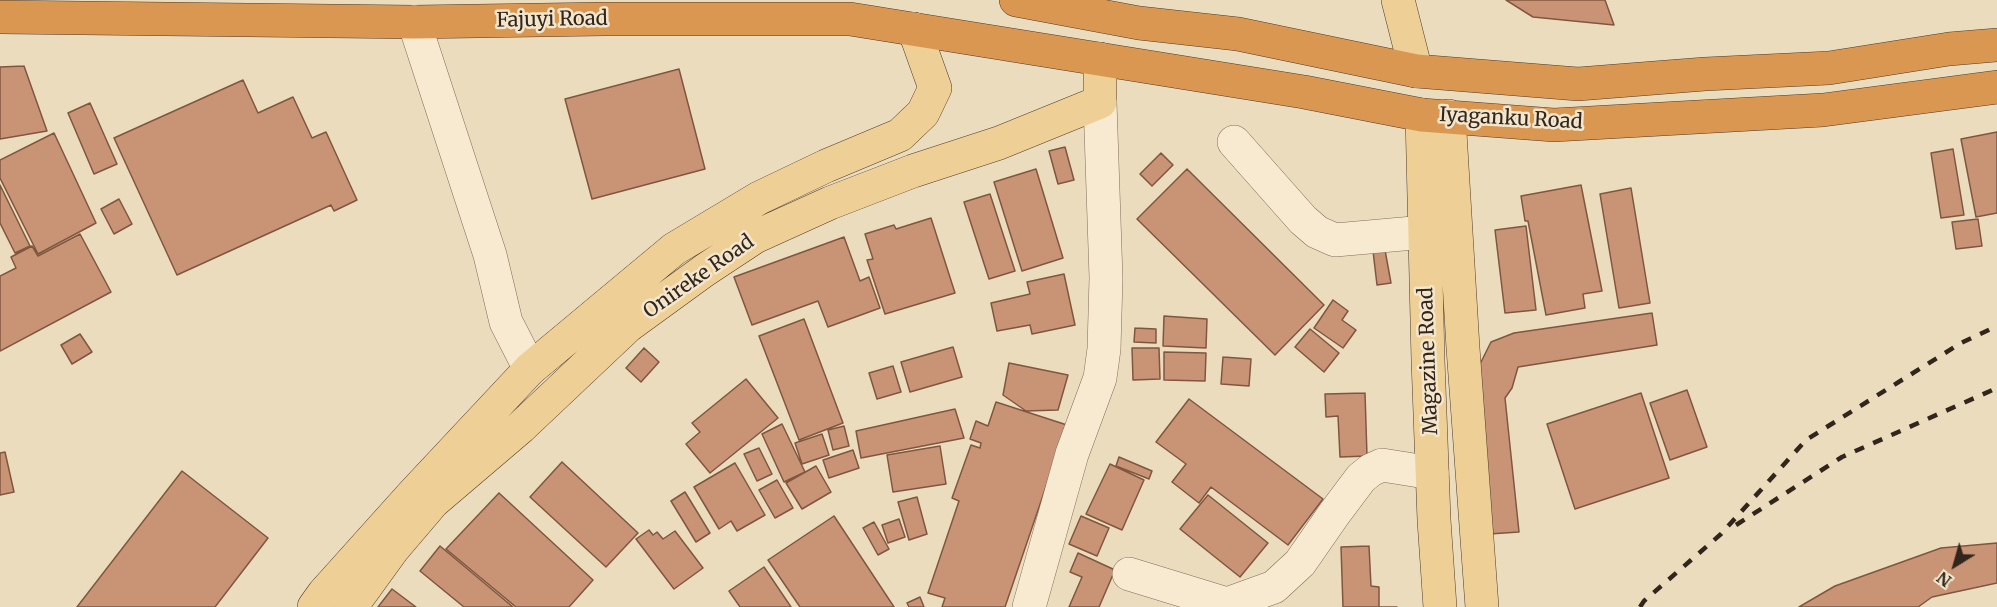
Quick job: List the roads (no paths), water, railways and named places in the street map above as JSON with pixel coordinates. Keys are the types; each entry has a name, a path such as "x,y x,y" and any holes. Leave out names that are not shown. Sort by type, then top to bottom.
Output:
{"highway":[{"name":"Iyaganku Road","path":"1016,0 1139,23 1238,34 1416,71 1578,84 1706,74 1829,69 1949,49 1997,45"},
{"name":"Fajuyi Road","path":"0,17 414,22 849,19 1100,59"},
{"name":"Iyaganku Road","path":"1100,59 1436,116 1554,125 1823,110 1997,87"}],"main road":[{"path":"1398,0 1416,71"},
{"name":"Onireke Road","path":"314,607 412,495 530,369 674,249 759,198 826,165 900,135 923,113 935,88 914,29"},
{"path":"1100,59 1100,102"},
{"name":"Onireke Road","path":"351,607 393,549 434,502 521,427 628,326 705,270 755,237 830,203 913,171 999,143 1100,102"},
{"name":"Magazine Road","path":"1436,116 1425,232 1432,473 1440,607"},
{"name":"Magazine Road","path":"1436,116 1464,371 1482,607"}],"street":[{"path":"414,22 490,255 506,322 530,369"},
{"path":"1029,607 1072,454 1100,378 1104,349 1106,278 1100,102"},
{"path":"1234,142 1303,220 1317,232 1335,240 1425,232"},
{"path":"1129,574 1227,604 1274,587 1300,563 1361,478 1371,470 1382,465 1432,473"}],"railway":[{"path":"1640,607 1721,534 1806,440 1961,343 1997,326"},
{"path":"1736,525 1842,457 1997,388"}]}
